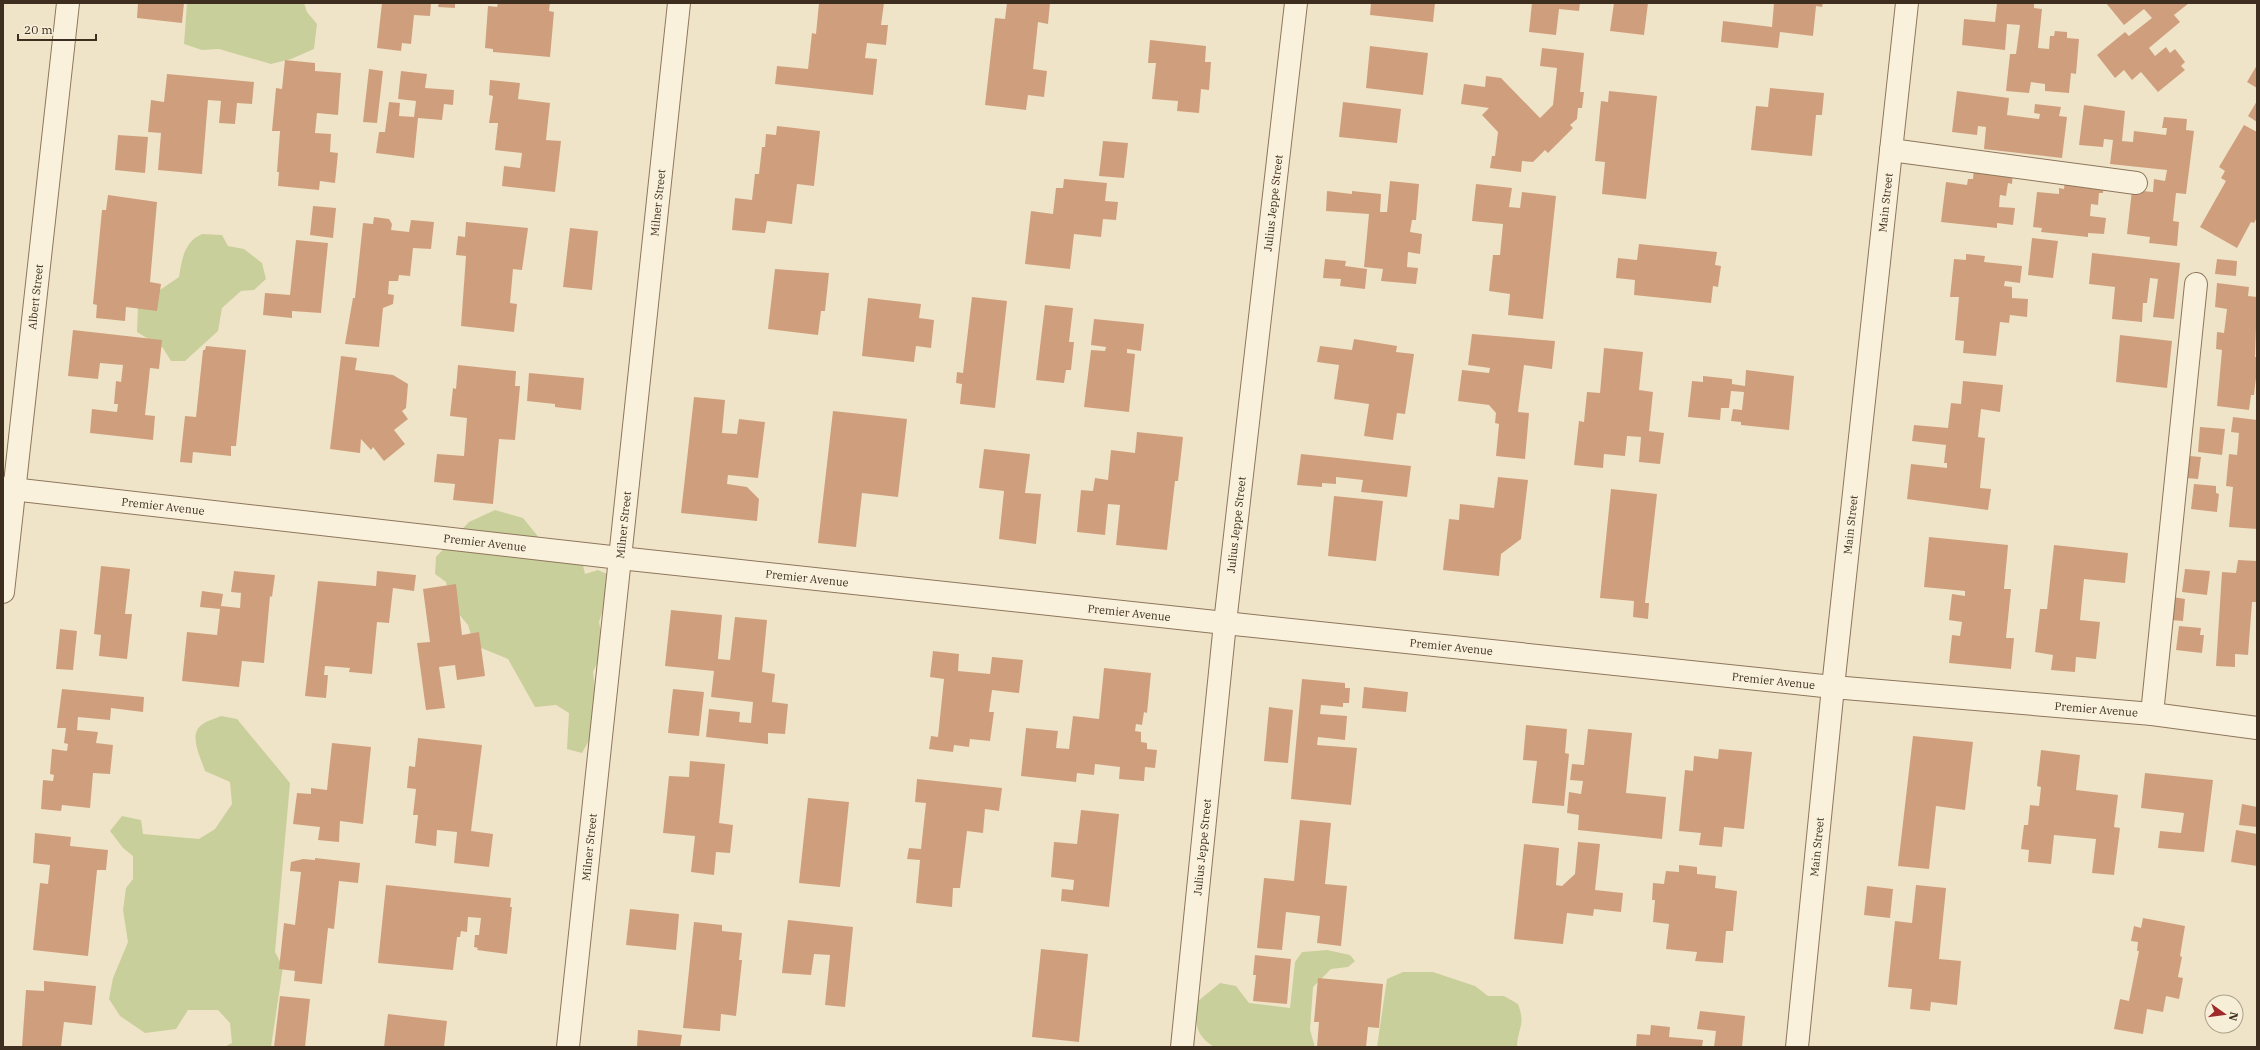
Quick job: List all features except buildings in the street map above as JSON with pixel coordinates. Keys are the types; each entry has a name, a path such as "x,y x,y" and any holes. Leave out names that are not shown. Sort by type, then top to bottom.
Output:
{"street":[{"name":"Albert Street","path":"3,592 8,488 68,3"},
{"name":"Milner Street","path":"568,1047 679,3"},
{"name":"Julius Jeppe Street","path":"1182,1047 1225,623 1296,3"},
{"name":"Main Street","path":"1797,1047 1833,687 1907,3"},
{"path":"1891,150 2136,183"},
{"path":"2152,714 2196,284"},
{"name":"Premier Avenue","path":"8,488 620,558 1225,623 1833,687 2152,714 2257,728"}],"green space":[{"path":"187,3 304,3 307,12 317,24 314,49 291,59 271,64 219,49 202,50 184,44"},
{"path":"202,234 222,235 228,246 244,249 262,263 266,279 254,290 241,291 222,308 218,331 185,361 171,361 163,348 137,332 138,305 179,277 183,258 188,246 196,237"},
{"path":"495,510 523,518 554,556 581,557 585,574 598,570 607,574 609,590 599,622 604,648 593,672 598,712 592,735 582,753 567,749 569,713 556,705 535,707 508,659 474,645 468,625 451,605 446,582 435,574 436,557 469,522"},
{"path":"221,716 237,719 290,783 275,952 283,967 271,1047 224,1047 232,1043 230,1023 218,1010 188,1010 176,1029 145,1033 120,1016 109,999 113,978 128,942 123,910 126,888 133,879 133,856 123,848 110,831 122,816 141,820 143,834 199,839 215,829 232,804 230,782 205,771 196,746 196,733 198,728 207,721"},
{"path":"1327,950 1350,955 1355,961 1348,967 1331,969 1313,987 1310,1030 1315,1047 1214,1047 1199,1033 1196,1022 1198,1001 1220,983 1236,986 1249,1003 1290,1008 1295,962 1302,952"},
{"path":"1403,972 1433,972 1475,986 1488,996 1504,996 1518,1004 1521,1022 1517,1047 1377,1047 1387,979"}]}
